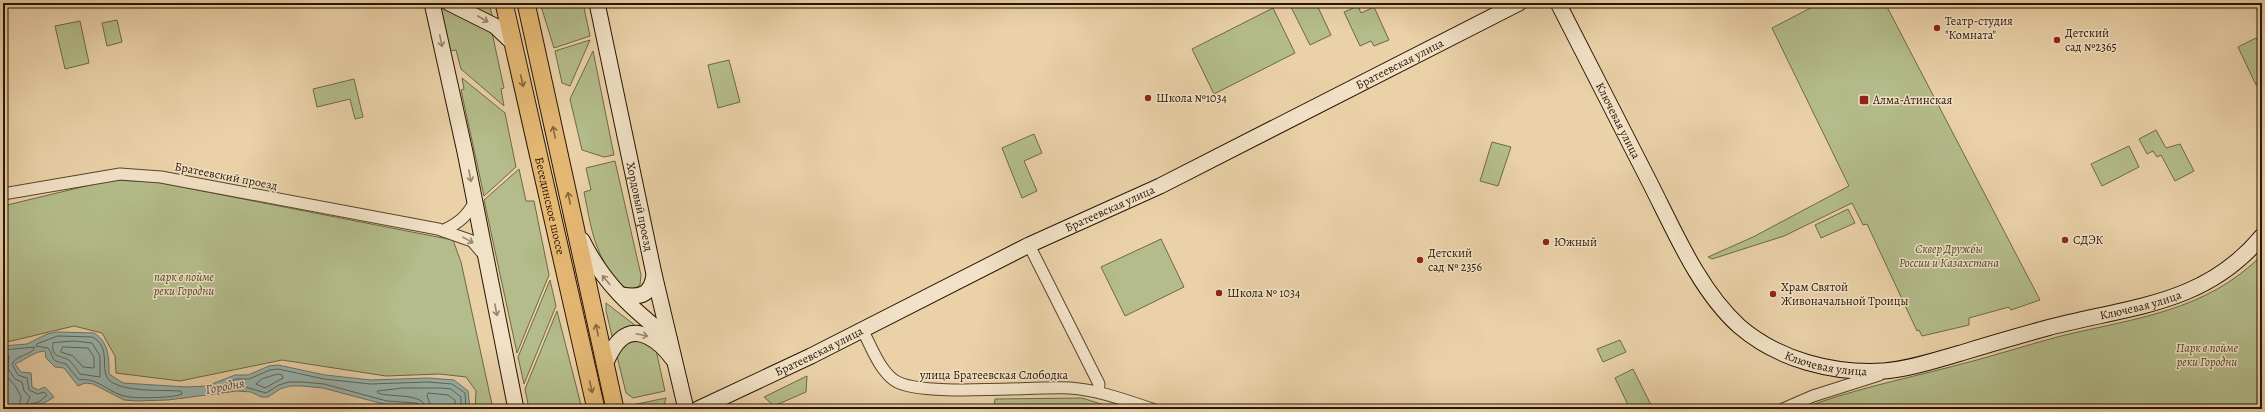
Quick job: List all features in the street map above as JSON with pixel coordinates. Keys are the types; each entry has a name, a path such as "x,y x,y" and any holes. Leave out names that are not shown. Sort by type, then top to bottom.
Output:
{"main road":[{"name":"Бесединское шоссе","path":"504,3 596,409"},
{"name":"Бесединское шоссе","path":"526,3 615,409"}],"street":[{"path":"432,3 475,201 516,409"},
{"path":"449,3 488,22 513,43"},
{"name":"Хордовый проезд","path":"597,3 654,274 686,409"},
{"name":"Братеевская улица","path":"698,409 764,379 1029,245 1160,186 1520,3"},
{"name":"Ключевая улица","path":"1558,3 1690,260 1732,319 1742,328 1781,352 1819,367 1852,371 1900,369 2086,318 2163,302 2198,286 2233,266 2262,236"},
{"name":"Братеевский проезд","path":"3,194 120,174 161,177 444,230 472,241 481,249 486,259"},
{"path":"444,230 459,222 469,212 475,201"},
{"path":"575,226 593,263 612,288 636,312 669,338"},
{"path":"1029,245 1099,384 1098,392"},
{"path":"620,295 633,297 648,292 653,286 654,274"},
{"name":"улица Братеевская Слободка","path":"862,330 884,370 894,380 904,386 929,389 1069,388 1098,392 1152,409"},
{"path":"605,364 619,341 632,334 648,336 665,348 674,361"},
{"path":"1783,409 1843,386 1900,369"}],"green space":[{"path":"463,3 489,3 493,19"},
{"path":"540,3 583,3 590,36 554,48"},
{"path":"1289,3 1316,3 1331,35 1310,45"},
{"name":"Сквер Дружбы России и Казахстана","path":"1820,3 1885,3 2040,300 2011,310 2009,307 1969,318 1969,325 1922,336 1919,330 1917,331 1867,224 1863,225 1852,203 1784,236 1712,259 1708,257 1753,237 1849,186 1772,28"},
{"path":"1358,6 1361,13 1374,7 1389,40 1374,46 1371,41 1360,46 1344,12"},
{"path":"439,7 443,7 491,28 504,88 501,89 504,106 461,69 456,50 449,51"},
{"path":"1273,8 1295,53 1214,94 1192,49"},
{"path":"117,20 122,42 107,46 102,23"},
{"path":"80,21 89,63 65,69 55,26"},
{"path":"2256,38 2262,50 2262,82 2256,85 2238,47"},
{"path":"590,40 570,86 562,83 555,51"},
{"path":"593,51 614,155 604,157 582,150 570,99"},
{"path":"729,60 740,102 718,108 708,65"},
{"path":"462,78 505,113 516,167 484,196 461,90 464,89"},
{"path":"354,79 363,117 355,119 350,99 317,107 313,89"},
{"path":"2156,130 2166,148 2180,144 2194,171 2175,181 2161,155 2157,157 2153,151 2147,154 2139,139"},
{"path":"1034,134 1042,153 1024,161 1037,191 1022,198 1002,148"},
{"path":"1492,142 1511,147 1498,186 1480,181"},
{"path":"2129,146 2139,167 2102,186 2091,164"},
{"path":"615,161 641,275 640,285 632,288 622,286 619,283 601,257 591,226 584,192 591,190 586,168"},
{"path":"519,169 526,201 534,201 549,275 517,353 484,200"},
{"name":"парк в пойме реки Городни","path":"111,180 156,182 453,240 461,262 493,409 475,409 476,391 466,377 440,374 386,376 282,360 180,381 116,373 115,356 102,333 74,326 3,343 3,206"},
{"path":"1848,209 1855,223 1821,238 1815,225"},
{"path":"1161,239 1184,287 1125,316 1101,267"},
{"name":"Парк в пойме реки Городни","path":"2262,255 2262,409 1801,409 1838,396 1875,386 2061,336 2168,310 2193,301 2217,289 2240,274"},
{"path":"550,280 556,306 524,384 518,357"},
{"path":"606,303 636,326 635,329 613,340 606,311"},
{"path":"557,311 582,409 529,409 525,389"},
{"path":"640,339 656,350 665,391 633,398 626,393 616,352 625,341"},
{"path":"1620,340 1626,352 1603,362 1597,349"},
{"path":"1633,369 1653,409 1630,409 1615,378"},
{"path":"807,376 806,392 774,406 764,397"},
{"path":"666,398 664,405 656,409 630,409 627,406"},
{"path":"1082,398 1117,409 994,409 995,399"}],"water":[{"name":"Городня","path":"57,332 94,333 103,341 107,351 109,374 123,383 186,387 207,386 235,375 248,375 269,366 278,365 325,375 371,380 428,378 454,380 468,391 470,409 427,409 411,406 387,405 323,388 302,386 290,386 280,389 268,397 261,397 251,392 237,391 168,400 124,400 93,384 85,383 78,386 64,368 55,367 46,358 45,351 34,354 15,364 21,372 31,373 32,387 38,390 45,387 54,397 42,404 30,408 3,408 3,346 27,344 47,334"}],"place":[{"name":"Театр-студия \"Комната\"","path":"1937,28"},
{"name":"Детский сад №2365","path":"2057,40"},
{"name":"Школа №1034","path":"1148,98"},
{"name":"Алма-Атинская","path":"1864,100"},
{"name":"СДЭК","path":"2065,240"},
{"name":"Южный","path":"1546,242"},
{"name":"Детский сад № 2356","path":"1420,260"},
{"name":"Школа № 1034","path":"1219,293"},
{"name":"Храм Святой Живоначальной Троицы","path":"1773,294"}]}
